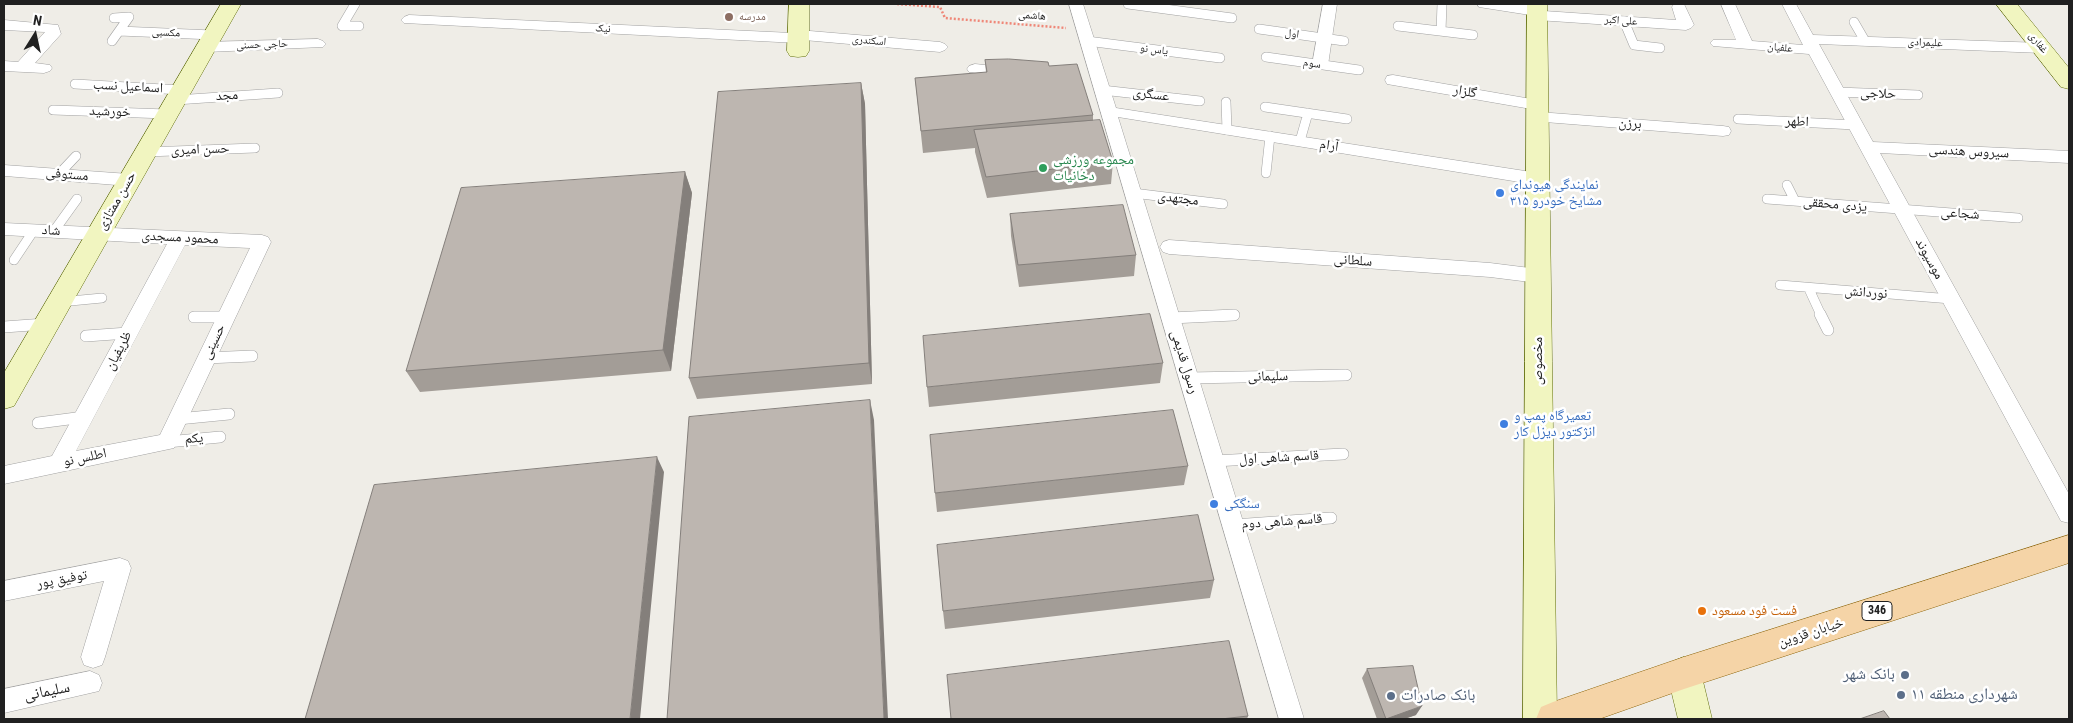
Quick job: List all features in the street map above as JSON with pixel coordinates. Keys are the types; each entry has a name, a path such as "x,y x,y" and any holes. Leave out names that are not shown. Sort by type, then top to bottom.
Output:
{"main road":[{"name":"حسن ممتازی","path":"4,398 231,4"},
{"path":"798,41 799,4"},
{"name":"غفاری","path":"2006,4 2069,82"},
{"name":"مخصوص","path":"1537,11 1540,719"},
{"name":"خیابان قزوین","path":"1553,719 1684,673 2069,550"},
{"path":"1684,673 1695,719"}],"street":[{"name":"رسول قدیمی","path":"1076,4 1085,35 1094,83 1133,193 1292,719"},
{"path":"1320,65 1330,4"},
{"name":"علی اکبر","path":"1484,4 1624,21 1686,25 1679,7"},
{"path":"1728,4 1746,45"},
{"name":"موسیوند","path":"1789,4 2069,514"},
{"name":"نیک","path":"409,20 798,41"},
{"path":"4,25 53,28 53,34 50,38 22,67"},
{"name":"علیمرادی","path":"1811,45 1865,40 2042,48"},
{"name":"حاجی حسنی","path":"209,41 318,44"},
{"name":"اسکندری","path":"798,41 940,47"},
{"name":"علفیان","path":"1718,44 1811,45"},
{"path":"4,66 44,68"},
{"path":"975,69 1032,74"},
{"name":"گلزار","path":"1392,80 1538,111"},
{"name":"برزن","path":"1538,111 1723,131"},
{"name":"آرام","path":"1119,112 1538,179"},
{"name":"سیروس هندسی","path":"1868,147 2069,157"},
{"name":"مستوفی","path":"5,170 129,180"},
{"name":"شاد","path":"4,229 98,234"},
{"name":"محمود مسجدی","path":"98,234 262,242"},
{"name":"ظریفیان","path":"59,464 179,238"},
{"name":"حسینی","path":"167,442 262,242"},
{"name":"سلطانی","path":"1168,248 1480,270 1538,276"},
{"name":"اطلس نو","path":"4,475 167,442"},
{"name":"توفیق پور","path":"4,591 120,568 93,657"},
{"name":"سلیمانی","path":"4,701 90,683"}],"lane":[{"path":"355,4 342,26 359,26"},
{"path":"1128,4 1232,18"},
{"path":"1441,31 1442,4"},
{"path":"112,41 129,17 114,18"},
{"path":"1624,21 1634,45 1660,48"},
{"path":"1854,22 1865,40"},
{"path":"1398,26 1473,35"},
{"name":"اول","path":"1259,29 1344,41"},
{"name":"مکسبی","path":"119,31 209,41"},
{"name":"یاس نو","path":"1085,35 1220,58"},
{"name":"سوم","path":"1266,57 1359,70"},
{"name":"عسگری","path":"1094,83 1200,101"},
{"name":"اسماعیل نسب","path":"75,84 175,101"},
{"name":"حلاجی","path":"1837,92 1918,95"},
{"name":"مجد","path":"175,101 278,93"},
{"name":"خورشید","path":"53,110 175,101"},
{"path":"1226,102 1227,130"},
{"path":"1264,107 1347,119"},
{"path":"1300,141 1308,113"},
{"name":"اطهر","path":"1738,119 1855,124"},
{"path":"1266,173 1270,136"},
{"name":"حسن امیری","path":"145,152 255,148"},
{"path":"59,174 76,156"},
{"path":"1787,185 1795,202"},
{"name":"مجتهدی","path":"1133,193 1223,204"},
{"name":"یزدی محققی","path":"1767,199 1902,210"},
{"path":"54,231 77,200"},
{"name":"شجاعی","path":"1902,210 2018,218"},
{"path":"14,260 34,230"},
{"name":"نوردانش","path":"1780,285 1951,299"},
{"path":"1810,288 1828,330"},
{"path":"59,302 102,298"},
{"path":"1171,318 1234,315"},
{"path":"194,317 226,317"},
{"path":"4,327 46,324"},
{"path":"86,336 128,333"},
{"path":"206,358 252,356"},
{"name":"سلیمانی","path":"1189,378 1346,376"},
{"path":"178,419 229,414"},
{"path":"38,423 84,418"},
{"name":"یکم","path":"167,442 220,437"},
{"name":"قاسم شاهی اول","path":"1214,461 1343,454"},
{"name":"قاسم شاهی دوم","path":"1234,525 1331,518"}],"path":[{"name":"هاشمی","path":"897,4 940,7 945,18 1085,35"}],"building":[{"path":"1009,59 1048,62 1049,66 1077,64 1093,115 921,131 915,78 987,72 985,60"},
{"path":"861,83 869,363 689,378 718,92"},
{"path":"1100,120 1113,162 986,177 974,130"},
{"path":"685,172 663,350 406,371 461,188"},
{"path":"1123,205 1136,255 1018,265 1010,214"},
{"path":"1150,314 1163,363 927,387 923,336"},
{"path":"870,400 884,719 667,719 689,417"},
{"path":"1173,410 1188,466 935,493 930,435"},
{"path":"657,457 630,719 305,719 374,485"},
{"path":"1198,515 1214,580 943,611 937,545"},
{"path":"1229,641 1248,716 1221,719 951,719 947,675"},
{"name":"بانک صادرات","path":"1413,666 1422,706 1386,719 1367,669"},
{"path":"1884,711 1890,719 1860,719"}],"place":[{"name":"مدرسه","path":"729,17"},
{"name":"مجموعه ورزشی دخانیات","path":"1043,168"},
{"name":"نمایندگی هیوندای ۳۱۵ مشایخ خودرو","path":"1500,193"},
{"name":"تعمیرگاه پمپ و انژکتور دیزل کار","path":"1504,424"},
{"name":"سنگکی","path":"1214,504"},
{"name":"فست فود مسعود","path":"1702,611"},
{"name":"بانک شهر","path":"1905,675"},
{"name":"شهرداری منطقه ۱۱","path":"1901,695"},
{"name":"بانک صادرات","path":"1391,696"}]}
